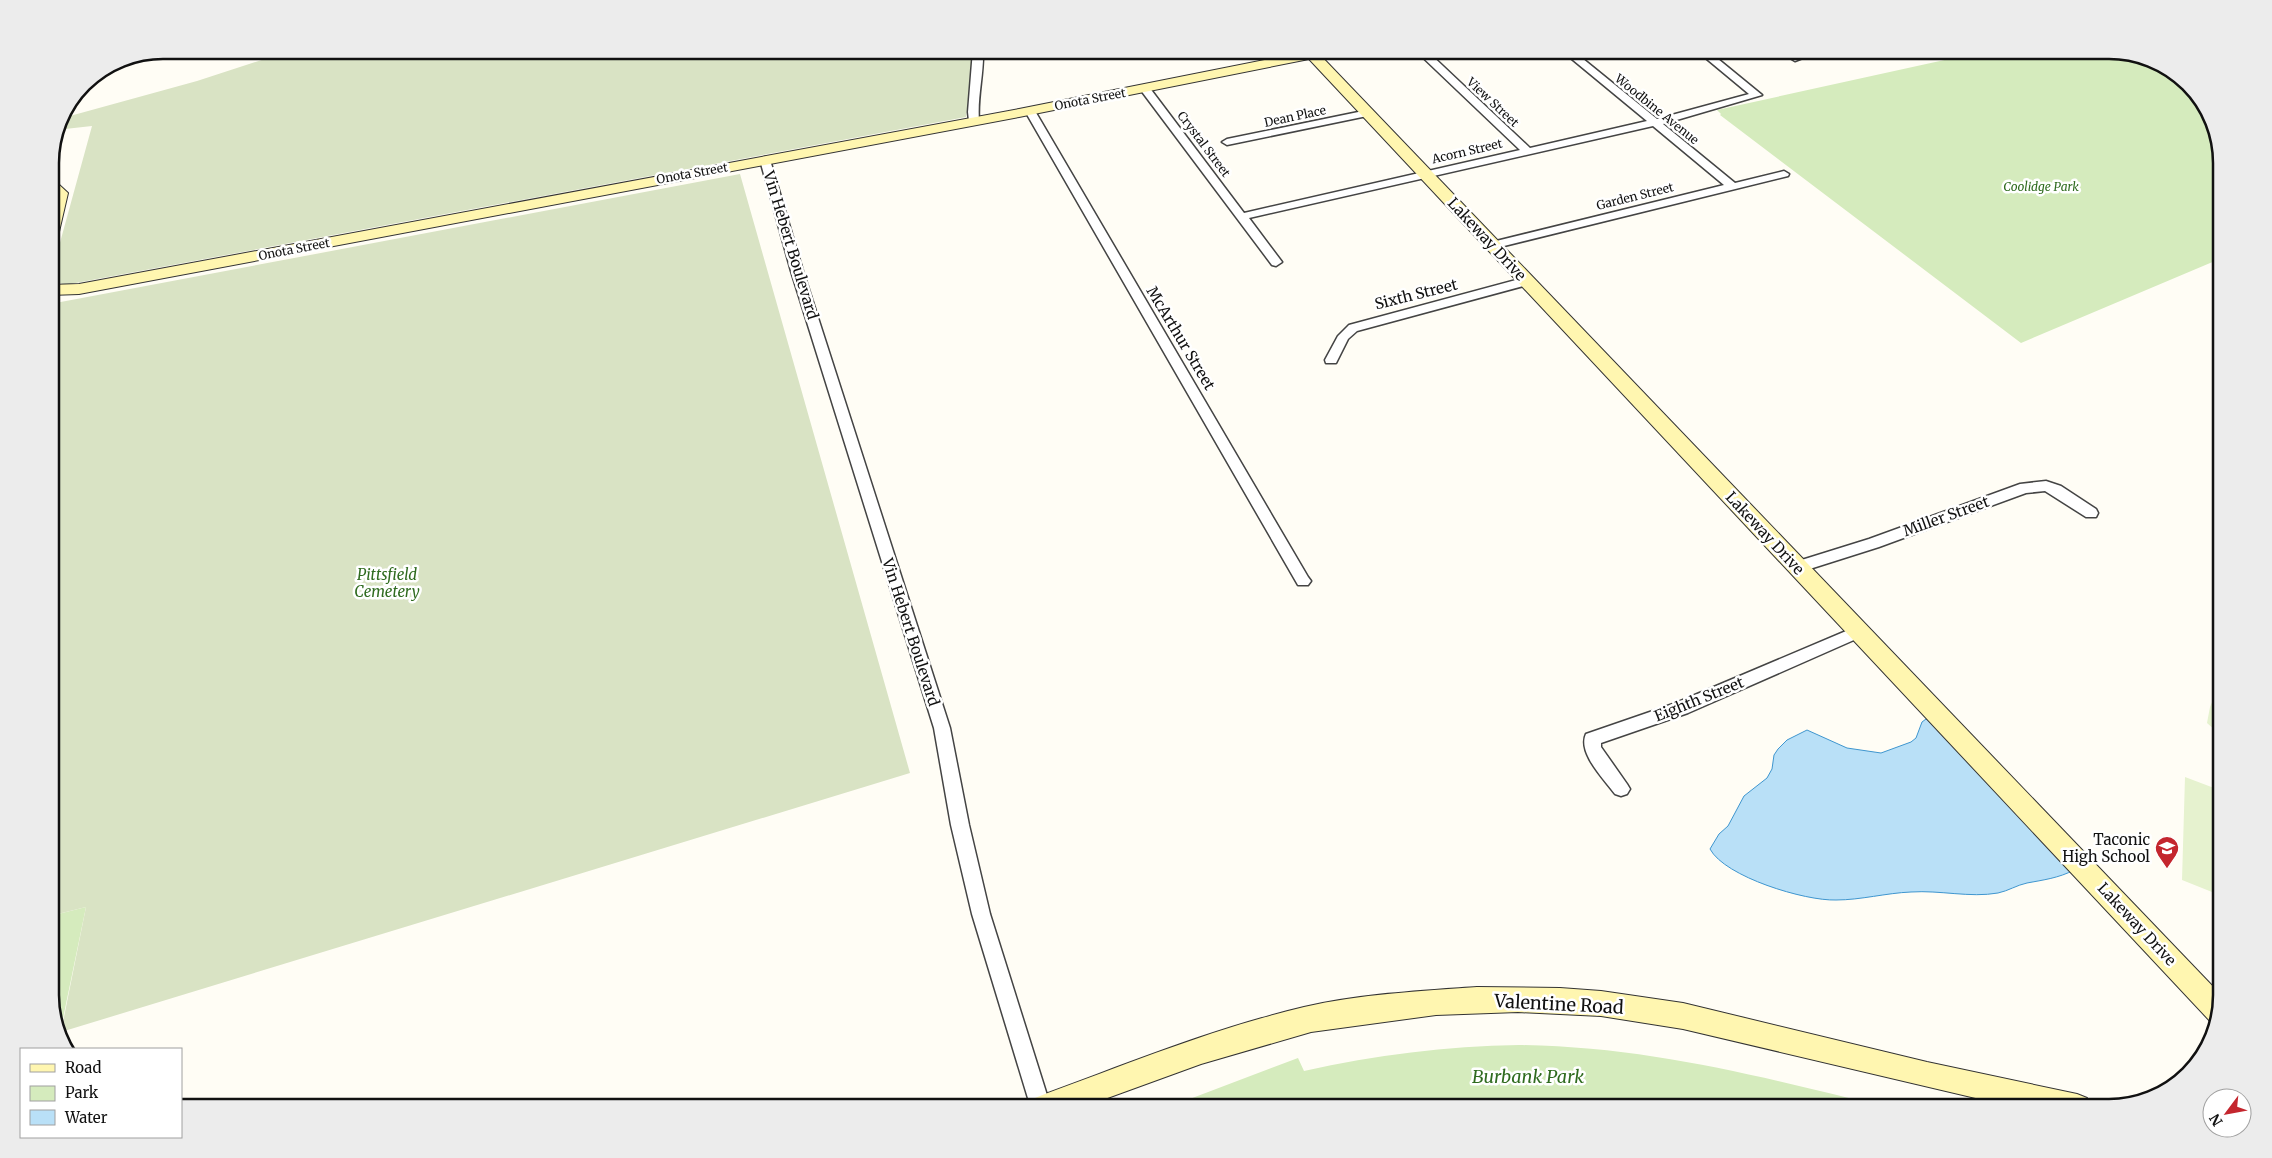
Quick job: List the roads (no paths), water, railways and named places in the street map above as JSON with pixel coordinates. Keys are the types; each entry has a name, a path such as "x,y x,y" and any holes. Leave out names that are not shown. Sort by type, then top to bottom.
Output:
{"street":[{"path":"974,121 973,104 979,59"},
{"name":"Onota Street","path":"59,291 87,288 1030,111 1289,59"},
{"name":"Lakeway Drive","path":"1318,59 2213,1005"},
{"name":"View Street","path":"1430,59 1527,151"},
{"name":"Woodbine Avenue","path":"1577,59 1732,186"},
{"name":"Acorn Street","path":"1240,217 1699,112 1757,95 1712,59"},
{"name":"Crystal Street","path":"1145,89 1240,217 1276,262"},
{"name":"McArthur Street","path":"1030,111 1303,581"},
{"name":"Dean Place","path":"1227,142 1368,113"},
{"name":"Vin Hebert Boulevard","path":"765,160 800,280 942,728 960,825 981,914 1040,1099"},
{"name":"Garden Street","path":"1492,244 1784,174"},
{"name":"Sixth Street","path":"1331,360 1338,351 1340,339 1353,328 1527,281"},
{"name":"Miller Street","path":"1797,566 1874,543 2025,488 2046,486 2056,490 2090,512"},
{"name":"Eighth Street","path":"1621,789 1593,749 1592,739 1682,708 1858,632"},
{"name":"Valentine Road","path":"1067,1099 1165,1063 1298,1021 1406,1004 1510,999 1590,1003 1680,1016 1792,1040 1906,1070 2040,1099"}],"water":[{"path":"1926,719 1932,721 2074,870 2057,877 2023,884 2002,892 1987,894 1911,892 1836,900 1786,892 1748,878 1718,859 1710,849 1719,834 1728,826 1744,796 1767,778 1772,769 1774,755 1787,740 1807,730 1847,748 1881,753 1911,742 1916,738 1922,722"}],"place":[{"name":"Taconic High School","path":"2167,869"}],"park label":[{"name":"Coolidge Park","path":"2041,186"},
{"name":"Pittsfield Cemetery","path":"387,582"},
{"name":"Burbank Park","path":"1528,1076"}]}
